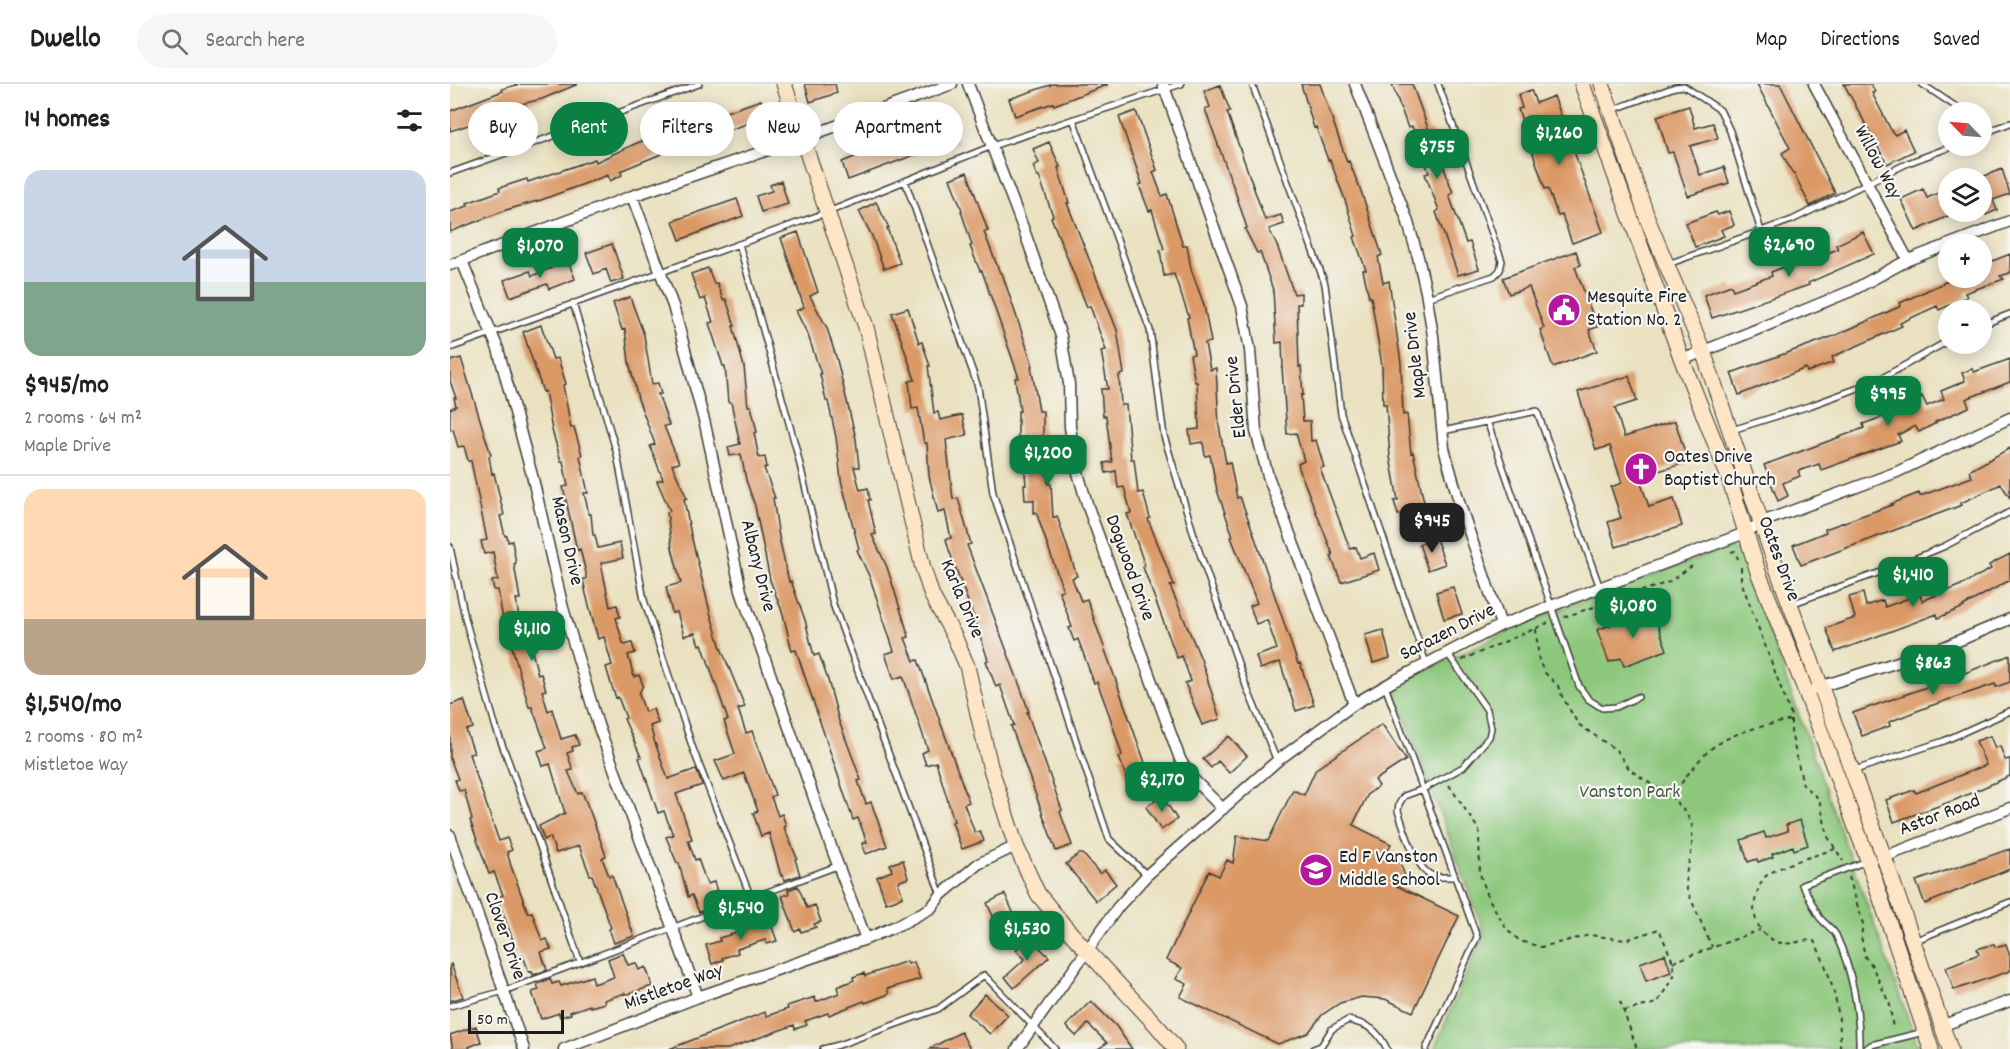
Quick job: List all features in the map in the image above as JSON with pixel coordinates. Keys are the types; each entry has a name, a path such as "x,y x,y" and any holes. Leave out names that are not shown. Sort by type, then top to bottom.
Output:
{"main road":[{"name":"Karla Drive","path":"784,84 790,102"},
{"name":"Oates Drive","path":"1582,84 1682,360 1729,478 1758,572 1806,692 1868,860 1931,1049"},
{"name":"Oates Drive","path":"1602,84 1649,223 1702,351 1790,604 1884,857 1950,1049"},
{"name":"Karla Drive","path":"808,156 866,327 923,568 933,596 967,666 990,766 1016,846 1038,894 1176,1049"},
{"path":"1868,860 1884,857"},
{"path":"1925,1032 1941,1026"}],"street":[{"path":"821,131 952,84"},
{"name":"Dogwood Drive","path":"968,84 1026,234 1061,336 1069,384 1071,436 1076,466 1088,507 1180,759 1190,776 1223,809"},
{"name":"Maple Drive","path":"1355,84 1407,219 1427,298 1444,448 1460,505 1501,625"},
{"name":"Willow Way","path":"1814,84 1908,260"},
{"name":"Elder Drive","path":"1164,86 1242,306 1250,350 1256,430 1268,476 1354,704"},
{"path":"450,265 632,196 749,156"},
{"name":"Albany Drive","path":"632,196 675,315 705,424 741,591 866,939"},
{"path":"1682,360 1851,291 1908,260 2010,220"},
{"name":"Mason Drive","path":"462,261 498,349 533,479 563,608 595,714 699,998"},
{"name":"Sarazen Drive","path":"1017,1049 1118,908 1147,875 1277,761 1354,704 1426,664 1450,657 1501,625 1745,533 1762,522 1897,472 2010,418"},
{"path":"1806,692 1939,649 2010,618"},
{"name":"Astor Road","path":"1884,857 2010,808"},
{"name":"Clover Drive","path":"450,835 524,1049"},
{"name":"Mistletoe Way","path":"564,1049 866,939 903,923 931,908 941,895 978,864 1016,846"},
{"path":"1941,1026 2010,1001"}],"lane":[{"path":"450,173 699,84"},
{"path":"450,348 828,212 992,146 1164,86 1182,84"},
{"path":"1252,84 1325,284 1341,414 1426,664"},
{"path":"1427,298 1494,276 1500,270 1502,261 1438,84"},
{"path":"1922,84 1949,102"},
{"path":"1611,110 1675,87 1684,86 1720,110 1730,131 1761,231"},
{"path":"1073,119 1150,330 1164,436 1197,545 1246,686 1277,761"},
{"path":"1992,130 2010,123"},
{"path":"1666,264 1792,220 1868,185 1908,163 1938,152"},
{"path":"905,181 978,387 993,493 1109,839 1147,875"},
{"path":"739,244 796,448 832,604 941,895"},
{"path":"573,303 617,454 644,600 693,749 751,898"},
{"path":"1992,321 2010,314"},
{"path":"1730,430 1809,406 1875,382 1938,347"},
{"path":"1443,431 1537,411 1600,588"},
{"path":"1487,421 1579,686 1588,699 1602,708 1616,707 1638,697"},
{"path":"1790,604 1895,567 1945,546 2010,512"},
{"path":"450,547 466,622 496,728 580,962"},
{"path":"1450,657 1487,710 1491,728 1489,737 1463,767 1423,789 1404,796 1398,811 1423,870 1432,876 1455,878"},
{"path":"1385,686 1477,937 1426,1049"},
{"path":"1852,771 1944,741 2010,711"},
{"path":"1859,1049 1858,1018 1849,969 1834,932 1820,918 1802,885 1868,860"},
{"path":"450,1006 504,991 838,866"},
{"path":"1912,941 2010,902"},
{"path":"823,1049 938,1009 984,975 1055,1049"},
{"path":"1313,1049 1321,1047 1332,1029 1348,1020 1364,1024 1380,1034 1387,1049"},
{"path":"1866,1049 1870,1045 1925,1032"}],"path":[{"path":"1726,552 1735,551 1741,564 1741,581 1791,720 1794,752 1803,785 1819,798 1828,837 1846,868 1863,924 1861,936 1865,957 1871,964 1890,1005 1893,1030 1897,1040"},
{"path":"1450,657 1467,659 1556,620 1669,582 1697,563"},
{"path":"1536,629 1539,662 1546,674 1558,686 1578,724 1616,750 1630,770 1671,798 1686,813 1692,825 1692,849 1686,874 1687,890 1712,947"},
{"path":"1671,798 1692,769 1712,748 1733,736 1760,726 1791,720"},
{"path":"1445,777 1452,792 1479,830 1480,874 1489,899 1502,924 1513,936 1526,944 1541,947 1590,935 1625,940 1659,929 1673,962 1674,976 1657,1003 1624,1011"},
{"path":"1835,849 1775,870 1764,877 1755,905 1755,918 1761,930 1771,939 1784,944 1814,941 1821,955 1836,1006 1840,1049"},
{"path":"1673,962 1761,930"},
{"path":"1620,1001 1637,1049"}],"green space":[{"name":"Vanston Park","path":"1726,548 1739,549 1741,554 1919,1049 1434,1049 1484,932 1393,686 1529,621"}],"building":[{"path":"520,84 578,84 529,102 474,102 503,91 502,89"},
{"path":"805,84 835,84 837,93 810,102"},
{"path":"1053,84 1107,85 1054,105 1053,103 1015,116 1009,99"},
{"path":"1301,84 1320,84 1347,162 1349,161 1362,194 1382,255 1378,257 1383,283 1389,281 1401,363 1403,415 1407,414 1411,453 1413,452 1428,520 1409,525 1406,513 1398,515 1394,501 1398,500 1390,457 1386,404 1383,404 1382,366 1371,297 1369,297 1363,270 1366,270 1354,237 1356,236 1345,200 1316,127 1314,128"},
{"path":"1392,84 1412,84 1429,131 1432,130 1453,193 1449,195 1466,243 1470,242 1479,269 1458,275 1436,212 1439,210 1425,174 1429,173 1412,126 1408,128"},
{"path":"1757,84 1780,84 1835,193 1810,206 1782,153 1790,148"},
{"path":"1844,84 1871,84 1875,92 1872,93 1891,130 1895,135 1904,130 1914,151 1887,164"},
{"path":"1220,85 1230,111 1227,112 1265,220 1281,215 1284,224 1269,229 1294,294 1301,293 1301,304 1297,304 1303,421 1310,421 1311,441 1316,440 1324,467 1320,468 1350,549 1356,547 1360,558 1374,553 1379,570 1341,582 1331,556 1333,555 1301,474 1298,464 1304,461 1296,433 1287,434 1282,342 1276,343 1273,290 1260,252 1257,253 1245,229 1247,228 1236,194 1205,109 1210,107 1204,91"},
{"path":"1531,90 1536,103 1554,96 1603,232 1572,243 1562,215 1558,216 1548,188 1545,189 1518,109 1522,108 1518,95"},
{"path":"468,104 468,125 450,131 450,111"},
{"path":"746,105 746,124 734,128 734,109"},
{"path":"1689,106 1695,128 1713,123 1718,138 1690,146 1700,175 1724,167 1729,183 1688,196 1673,152 1668,153 1657,116"},
{"path":"1136,111 1157,170 1153,172 1162,196 1167,194 1183,246 1187,245 1191,269 1204,305 1211,342 1205,343 1210,370 1216,368 1219,426 1226,463 1230,462 1237,498 1240,497 1252,529 1314,705 1296,711 1280,662 1260,669 1256,656 1277,649 1267,620 1256,624 1250,606 1257,603 1231,537 1233,536 1217,490 1210,455 1205,456 1203,442 1191,444 1189,430 1199,429 1197,382 1195,382 1190,355 1194,354 1187,318 1189,317 1174,274 1164,276 1160,250 1164,249 1152,210 1149,211 1139,185 1142,184 1119,117"},
{"path":"640,142 640,156 656,156 620,171 622,175 610,181 608,175 450,232 450,212 468,206 467,203 500,191 499,188 527,179 528,182 595,159 596,162 609,156 628,156 628,147"},
{"path":"1049,142 1060,167 1058,168 1069,203 1067,203 1117,330 1124,374 1119,375 1121,405 1126,405 1131,459 1134,459 1138,493 1143,492 1150,518 1148,519 1174,585 1170,586 1201,659 1220,719 1202,725 1185,683 1191,681 1182,656 1177,658 1143,567 1145,566 1127,514 1131,513 1124,487 1118,488 1116,471 1106,473 1104,463 1112,462 1106,416 1103,416 1101,389 1108,389 1101,351 1106,350 1090,306 1087,307 1051,217 1053,216 1039,176 1033,166 1039,163 1033,149"},
{"path":"857,156 911,156 848,180 842,162"},
{"path":"2002,169 2010,194 1993,200 1997,210 1992,212 1992,173"},
{"path":"967,172 988,231 984,232 1000,273 1002,273 1033,366 1031,366 1039,411 1043,411 1043,449 1045,449 1048,484 1051,484 1053,518 1057,516 1077,576 1072,578 1081,601 1087,599 1150,777 1129,785 1119,757 1122,755 1097,682 1094,683 1078,639 1074,641 1069,628 1072,627 1059,591 1063,590 1036,512 1034,513 1034,500 1025,500 1024,463 1014,464 1013,451 1018,451 1018,411 1020,411 1015,378 1019,378 982,271 980,271 970,246 972,245 962,210 950,179"},
{"path":"781,181 788,204 761,212 756,196 772,191 770,185"},
{"path":"1923,189 1927,198 1938,193 1938,221 1916,231 1901,199"},
{"path":"737,199 743,216 680,240 673,221"},
{"path":"876,202 889,228 887,228 900,263 884,269 872,236 859,211"},
{"path":"1729,211 1734,225 1721,230 1724,236 1695,247 1686,223 1716,212 1718,215"},
{"path":"798,232 818,292 810,296 827,328 837,360 856,439 859,467 854,467 860,490 868,488 870,500 868,500 876,534 872,535 887,567 909,637 905,638 914,661 918,660 969,802 964,804 975,833 980,831 984,841 962,849 952,822 954,821 936,762 926,765 922,753 928,750 903,676 894,679 885,654 894,651 870,578 857,550 859,549 841,480 836,437 828,401 826,401 821,374 808,335 796,311 804,307 781,238"},
{"path":"1863,232 1874,254 1808,283 1809,285 1712,318 1704,295 1731,285 1733,290 1772,276 1771,272 1838,249 1836,245"},
{"path":"612,244 624,279 611,283 606,269 594,274 586,253"},
{"name":"Mesquite Fire Station No. 2","path":"1576,251 1581,265 1575,267 1597,327 1589,330 1597,351 1553,367 1540,330 1544,328 1529,287 1509,294 1503,278"},
{"path":"2010,254 2010,273 2000,276 2004,279 1992,283 1992,261"},
{"path":"568,261 575,279 549,289 547,284 510,297 504,280 530,271 532,276"},
{"path":"708,268 723,300 726,299 735,326 733,326 744,367 748,406 751,406 757,432 754,433 759,458 765,457 767,467 764,468 775,498 773,498 779,537 789,582 791,581 805,620 814,656 819,654 839,721 861,780 858,781 866,804 871,802 887,846 866,854 862,844 867,842 858,818 853,820 796,650 792,651 783,614 770,580 755,506 746,480 741,454 730,456 728,447 740,444 731,402 728,402 725,366 723,366 709,323 713,322 705,298 700,300 691,274"},
{"path":"1938,285 1938,288 1979,288 1965,293 1967,297 1961,300 1938,300 1938,308 1937,306 1900,323 1902,326 1832,357 1834,362 1807,372 1806,368 1739,395 1731,373 1834,336 1901,306 1900,303"},
{"path":"630,297 644,335 652,384 658,383 661,394 658,394 669,425 664,426 679,463 672,465 687,498 684,499 691,535 710,612 721,648 745,707 738,709 746,733 752,731 775,795 771,797 778,816 782,814 786,826 784,827 797,858 795,859 800,875 785,880 783,875 781,876 769,833 761,836 753,813 758,811 744,773 724,781 715,761 735,754 724,721 728,720 702,644 699,645 695,633 684,636 677,612 672,613 666,587 681,583 672,548 667,512 670,511 657,481 663,479 650,446 655,444 638,399 629,362 625,329 622,330 613,303"},
{"path":"908,308 919,343 922,342 930,366 928,366 934,413 938,412 940,420 962,415 967,435 946,440 953,499 958,498 971,544 967,545 1020,686 1062,810 1060,812 1072,845 1056,851 1011,726 1014,725 1000,685 996,687 986,661 988,660 977,626 949,550 946,539 951,538 945,511 938,513 929,476 927,443 924,443 918,408 912,409 909,381 915,380 892,313"},
{"path":"541,325 553,359 558,358 566,384 563,385 571,428 574,427 582,455 580,456 588,493 584,493 589,514 591,514 593,535 595,535 598,548 620,543 623,558 601,563 610,607 617,605 620,617 616,618 623,643 625,645 632,643 635,653 628,655 634,677 639,675 643,685 639,694 645,712 653,709 658,723 650,726 654,740 668,779 696,769 702,785 676,794 692,839 688,840 695,860 698,859 707,884 714,882 718,895 711,897 715,906 699,912 692,895 688,897 679,863 666,837 673,835 664,811 658,813 639,758 641,757 611,684 606,667 612,665 604,637 598,639 583,579 586,579 586,573 580,549 577,550 563,487 568,486 563,461 561,461 552,430 545,391 543,392 523,332"},
{"path":"461,358 491,455 489,456 492,474 494,473 504,515 500,516 505,536 508,542 512,541 520,599 516,599 520,623 525,623 538,675 541,674 546,690 542,691 548,711 552,709 561,739 575,735 579,745 572,747 573,751 567,753 573,770 568,771 578,794 582,792 591,814 606,856 602,858 609,876 612,875 634,936 614,943 592,875 590,875 579,846 556,853 550,837 544,840 539,826 565,813 550,764 543,766 538,751 547,748 532,707 529,707 509,636 506,637 498,590 494,590 492,581 498,580 493,552 484,554 481,541 487,540 471,461 468,461 464,446 458,447 453,429 450,430 450,409 456,406 454,398 456,398 450,381 450,361"},
{"path":"2010,359 2010,382 1966,399 1969,407 1919,432 1915,426 1898,435 1901,441 1821,470 1819,464 1798,471 1800,476 1783,483 1788,496 1778,501 1764,465 1864,428 1863,424 1896,412 1895,410 1922,396 1927,406 1944,399 1941,391 1965,381 1962,373 1972,369 1974,372"},
{"name":"Oates Drive Baptist Church","path":"1629,376 1637,401 1615,408 1624,437 1675,421 1688,462 1639,477 1649,507 1674,499 1682,526 1616,547 1608,522 1621,518 1611,487 1622,483 1610,446 1596,450 1578,392"},
{"path":"2010,448 2010,498 2001,484 1961,503 1962,505 1801,565 1793,545 1826,532 1825,529 1919,493 1920,496 1972,477 1969,471"},
{"path":"1436,538 1445,564 1428,570 1419,544"},
{"path":"2010,554 2010,580 1964,607 1938,618 1937,614 1835,652 1826,628 1855,618 1849,597 1863,593 1866,606 1883,600 1885,607 1920,594 1922,601 1961,585 1991,569 1989,565"},
{"path":"1453,587 1462,614 1444,619 1436,592"},
{"path":"1652,609 1667,650 1624,666 1621,658 1609,662 1597,630"},
{"path":"1383,630 1390,658 1373,663 1365,635"},
{"path":"2010,655 2010,682 1996,687 1995,684 1930,706 1889,722 1890,726 1862,736 1853,713"},
{"path":"464,700 473,728 466,730 474,753 469,754 499,841 507,838 512,850 507,852 528,913 532,912 542,941 547,939 551,949 541,952 547,970 533,975 532,971 529,972 523,956 519,957 497,897 503,895 494,872 489,874 470,820 472,819 464,790 459,791 455,780 458,779 450,758 450,705"},
{"path":"1382,724 1406,760 1375,780 1379,786 1368,794 1353,825 1391,844 1388,850 1397,854 1406,879 1393,884 1459,916 1413,1012 1385,999 1362,997 1340,1003 1322,1015 1308,1033 1278,1044 1180,997 1187,984 1176,979 1182,968 1166,960 1209,871 1219,876 1227,860 1233,863 1237,836 1268,841 1293,790 1304,795 1316,769"},
{"path":"1229,736 1247,756 1229,773 1218,761 1211,768 1203,759"},
{"path":"1990,736 1995,748 2000,746 2005,760 2010,759 2010,776 1955,800 1894,822 1886,800 1914,790 1916,793 1986,765 1976,741"},
{"path":"1162,796 1177,819 1161,830 1146,807"},
{"path":"1800,820 1808,845 1794,850 1793,846 1772,854 1773,857 1758,862 1757,859 1748,862 1741,840 1764,832 1766,838 1788,831 1786,825"},
{"path":"2010,849 2010,869 1925,904 1916,881"},
{"path":"1079,854 1083,854 1100,874 1105,870 1116,884 1096,901 1066,864"},
{"path":"903,860 908,878 898,882 903,897 886,903 877,877 892,871 890,864"},
{"path":"798,886 807,908 815,905 821,922 814,924 816,927 795,932 782,896 789,894 788,890"},
{"path":"1005,894 1016,919 998,927 987,903"},
{"path":"769,919 777,941 767,944 765,940 737,949 738,953 712,964 706,945"},
{"path":"1029,937 1049,957 1014,988 1005,977 1025,959 1016,950"},
{"path":"1994,944 1995,947 2006,944 2010,957 2010,971 1954,990 1946,967 1979,954 1977,949"},
{"path":"623,953 628,965 636,963 639,970 646,967 652,986 604,1000 605,1003 590,1007 590,1005 570,1012 571,1014 560,1017 559,1013 541,1019 532,992 539,990 537,984 550,979 552,984 559,982 561,986 592,976 594,984 614,977 608,959"},
{"path":"1665,954 1671,972 1646,981 1640,963"},
{"path":"907,961 908,964 914,962 920,979 887,989 889,994 865,1003 864,1001 829,1015 828,1013 805,1021 807,1025 795,1029 794,1025 728,1049 669,1049 765,1012 766,1016 815,997 816,1002 839,993 837,987 854,980 853,977 864,973 865,976"},
{"path":"450,965 463,997 450,1001"},
{"path":"985,994 1008,1015 990,1034 967,1014"},
{"path":"1091,1001 1116,1026 1132,1049 1098,1049 1107,1043 1088,1024 1076,1036 1066,1026"},
{"path":"476,1026 481,1042 469,1047 470,1049 453,1049 450,1035"},
{"path":"961,1032 970,1049 929,1049"}],"place":[{"name":"Mesquite Fire Station No. 2","path":"1564,310"},
{"name":"Oates Drive Baptist Church","path":"1641,469"},
{"name":"Ed F Vanston Middle School","path":"1316,870"}]}
